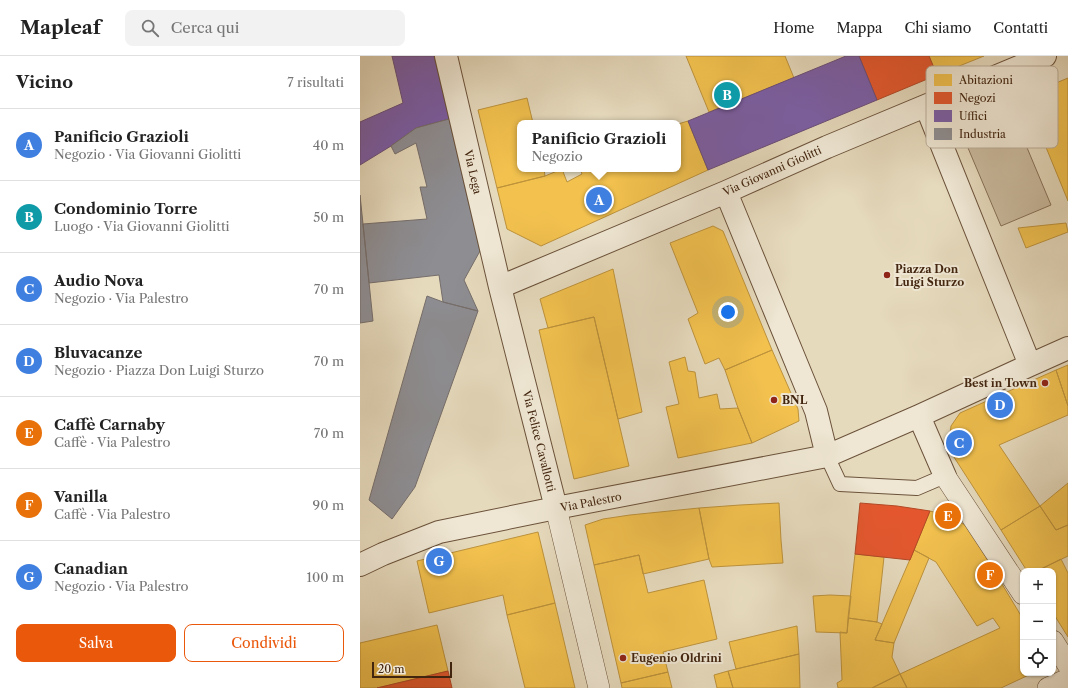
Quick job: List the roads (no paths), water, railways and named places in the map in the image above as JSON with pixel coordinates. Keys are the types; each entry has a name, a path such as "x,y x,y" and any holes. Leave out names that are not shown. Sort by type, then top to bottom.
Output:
{"street":[{"name":"Via Lega","path":"446,56 500,287"},
{"name":"Via Giovanni Giolitti","path":"1021,66 1045,56"},
{"name":"Via Giovanni Giolitti","path":"500,287 926,106"},
{"path":"943,148 1030,365"},
{"path":"726,192 816,411 826,456 919,416 1068,348"},
{"name":"Via Felice Cavallotti","path":"500,287 556,508 599,688"},
{"path":"919,416 945,476 1020,589"},
{"name":"Via Palestro","path":"360,565 383,554 439,532 826,456"},
{"path":"1056,646 1068,665"},
{"path":"1048,688 1068,679"}],"lane":[{"path":"826,456 840,484 917,488 945,476"}],"place":[{"name":"Condominio Torre","path":"727,95"},
{"name":"Panificio Grazioli","path":"599,200"},
{"name":"Piazza Don Luigi Sturzo","path":"887,275"},
{"name":"Best in Town","path":"1045,383"},
{"name":"BNL","path":"774,400"},
{"name":"Bluvacanze","path":"1000,405"},
{"name":"Audio Nova","path":"959,443"},
{"name":"Caffè Carnaby","path":"948,516"},
{"name":"Canadian","path":"439,561"},
{"name":"Vanilla","path":"990,575"},
{"name":"Eugenio Oldrini","path":"623,658"}]}
